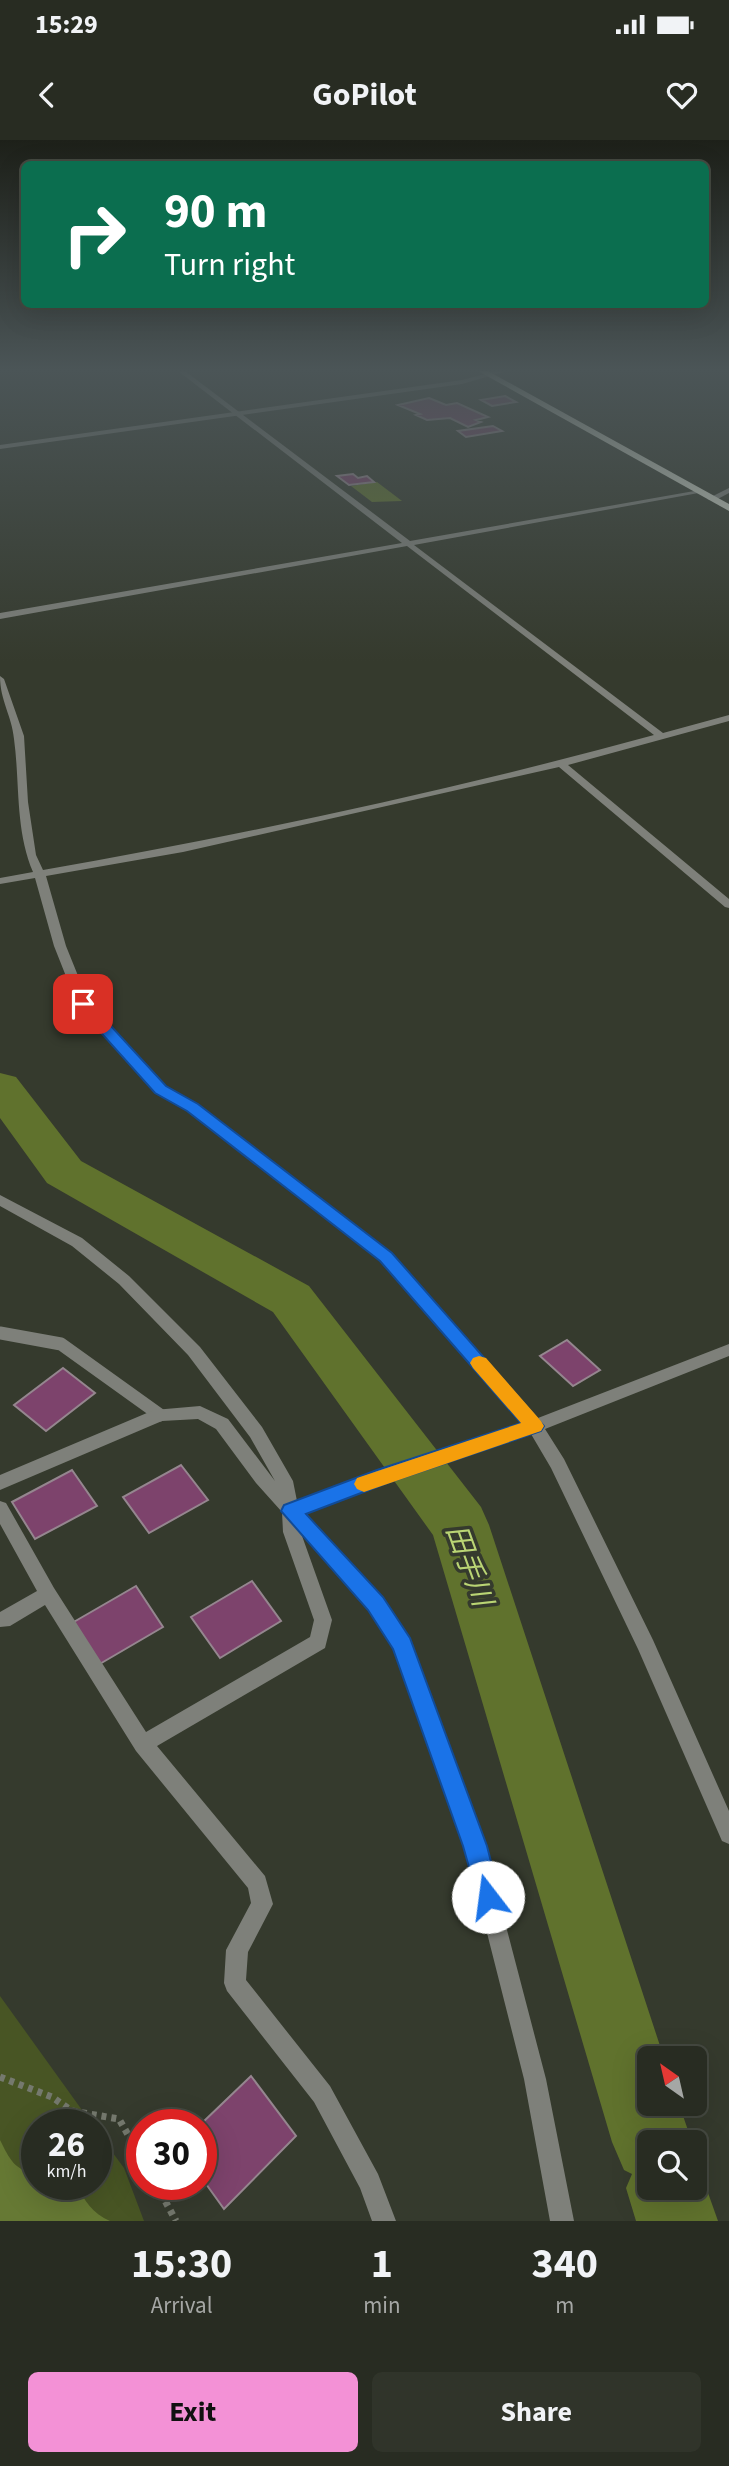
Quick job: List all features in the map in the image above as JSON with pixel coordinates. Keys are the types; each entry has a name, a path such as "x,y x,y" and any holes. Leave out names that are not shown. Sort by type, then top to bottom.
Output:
{"highway":[{"path":"657,468 729,508"}],"street":[{"path":"309,468 661,736"},
{"path":"711,499 729,491"},
{"path":"0,616 700,492"},
{"path":"0,679 19,736 23,802 31,855 40,876 60,946 83,1004 161,1090 193,1108 386,1257 535,1426 558,1464 646,1646 729,1834"},
{"path":"0,881 183,849 561,764 729,718"},
{"path":"561,764 729,905"},
{"path":"0,1200 77,1242 124,1280 194,1351 256,1432 284,1480 291,1511 292,1532 323,1620 318,1642 144,1744"},
{"path":"291,1511 384,1476 535,1426 729,1350"},
{"path":"0,1483 160,1415 200,1412 222,1424 262,1478 376,1603 402,1645 411,1667 475,1846 535,2079 562,2221"},
{"path":"0,1508 48,1594 144,1744 258,1883 262,1904 237,1950 235,1983 321,2094 370,2182 384,2221"},
{"path":"3,1620 48,1594"}],"lane":[{"path":"0,1333 61,1344 160,1415"}],"path":[{"path":"0,2077 52,2096 72,2111 119,2119 126,2131"},
{"path":"165,2200 176,2221"}],"shaded area":[{"path":"377,482 402,501 372,502 351,486"},
{"path":"0,1996 81,2109 21,2109 21,2200 112,2200 112,2152 126,2173 126,2200 136,2200 144,2221 0,2221"},
{"path":"0,2140 10,2158 21,2169 21,2200 85,2200 99,2215 110,2221 0,2221"}],"building":[{"path":"353,474 358,478 367,476 374,482 349,485 337,476"},
{"path":"567,1340 600,1370 573,1386 540,1356"},
{"path":"63,1368 95,1393 46,1431 14,1405"},
{"path":"181,1465 208,1500 149,1533 123,1497"},
{"path":"72,1470 97,1506 35,1539 12,1502"},
{"path":"252,1581 281,1621 220,1658 191,1617"},
{"path":"136,1586 163,1627 98,1665 72,1623"},
{"path":"251,2076 296,2136 224,2209 217,2199 217,2109"}],"waterway":[{"name":"田手川","path":"0,1087 64,1172 291,1299 460,1525 648,2130"},
{"name":"田手川","path":"671,2200 677,2221"}],"slow traffic":[{"path":"364,1484 535,1426 479,1363"}],"route":[{"path":"83,1004 161,1090 193,1108 386,1257 535,1426 384,1476 291,1511 376,1603 402,1645 475,1846 488,1897"}]}
